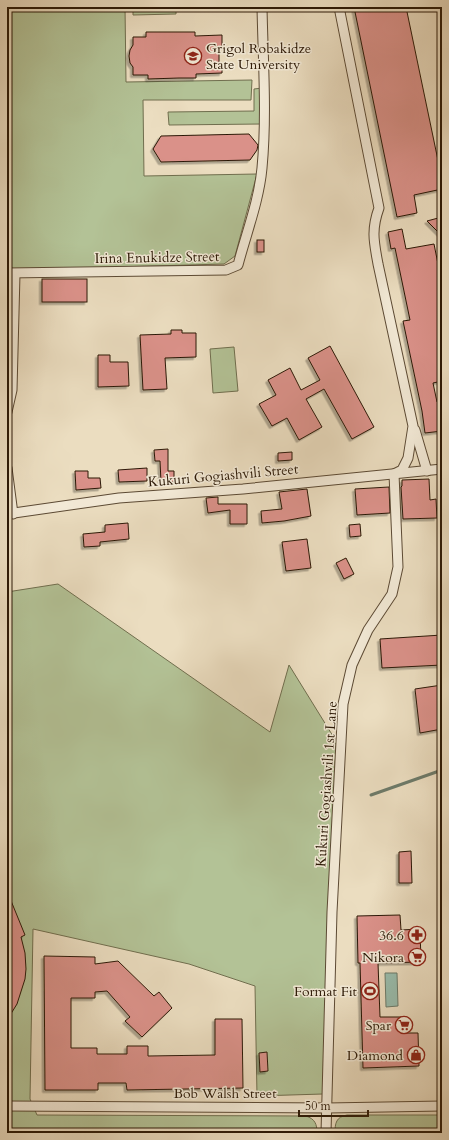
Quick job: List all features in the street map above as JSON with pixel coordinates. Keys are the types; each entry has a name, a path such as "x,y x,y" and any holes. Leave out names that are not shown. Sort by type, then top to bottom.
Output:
{"street":[{"name":"Irina Enukidze Street","path":"11,274 226,270 238,265 258,194 262,169 264,127 262,7"},
{"path":"340,7 379,208 374,222 374,242 378,264 413,426 427,471"},
{"path":"7,412 12,390 11,274"},
{"path":"394,474 402,470 408,458 413,426"},
{"path":"7,468 10,514"},
{"name":"Kukuri Gogiashvili Street","path":"10,514 118,498 442,469"},
{"name":"Kukuri Gogiashvili 1st Lane","path":"326,1133 333,904 339,757 343,704 352,665 368,630 392,594 398,567 394,474"},
{"name":"Bob Walsh Street","path":"7,1106 327,1108 442,1106"}],"shaded area":[{"path":"7,7 125,7 126,82 252,80 251,100 143,100 144,176 257,174 235,256 224,264 7,270"},
{"path":"133,7 176,7 176,14 133,15"},
{"path":"262,88 262,124 169,125 168,112 254,111 254,89"},
{"path":"234,347 238,391 213,393 210,349"},
{"path":"58,584 270,732 289,665 336,741 323,1094 257,1096 255,986 189,964 33,929 30,1099 37,1115 306,1116 315,1122 317,1133 7,1133 7,592"},
{"path":"385,973 397,973 398,1006 386,1007"},
{"path":"347,1115 442,1115 442,1133 335,1133 335,1126 338,1119"}],"building":[{"path":"354,7 406,7 440,170 442,171 442,189 414,195 417,213 397,217"},
{"path":"146,32 195,32 195,36 222,35 222,47 219,47 219,63 222,63 222,73 196,74 196,78 148,79 148,75 133,75 133,67 130,63 129,56 133,45 133,37 146,37"},
{"path":"249,134 258,145 257,150 250,160 161,162 153,149 161,136"},
{"path":"442,217 442,236 427,221"},
{"path":"402,229 406,249 434,244 442,284 442,381 433,383 437,402 442,402 442,431 425,433 422,411 403,321 410,320 395,248 391,249 388,232"},
{"path":"257,240 264,240 264,252 257,252"},
{"path":"42,279 87,279 87,302 42,302"},
{"path":"171,330 182,330 182,333 196,333 196,357 165,358 167,389 143,390 140,335 171,334"},
{"path":"330,346 374,427 352,439 324,389 306,399 322,427 299,440 287,418 272,426 259,404 276,395 268,380 290,368 301,390 320,380 308,358"},
{"path":"98,355 110,355 110,362 128,362 129,386 98,387"},
{"path":"168,449 168,471 174,471 174,482 161,482 160,461 155,461 154,450"},
{"path":"292,452 292,460 278,461 278,453"},
{"path":"147,468 147,481 119,482 118,470"},
{"path":"75,471 88,471 88,478 100,478 101,488 76,490"},
{"path":"429,479 430,500 436,499 437,518 403,519 402,480"},
{"path":"389,487 390,513 357,515 355,489"},
{"path":"307,489 311,516 262,523 261,511 282,509 279,492"},
{"path":"218,497 218,504 247,504 247,524 230,524 230,510 208,513 206,498"},
{"path":"128,523 129,539 100,542 100,546 84,547 83,534 105,532 105,525"},
{"path":"360,524 361,536 350,537 349,525"},
{"path":"307,539 311,568 286,571 282,542"},
{"path":"346,558 354,574 344,579 336,563"},
{"path":"442,635 442,665 382,668 380,639"},
{"path":"442,685 442,729 420,733 415,689"},
{"path":"411,851 412,883 399,883 399,852"},
{"path":"7,891 25,935 21,937 25,953 26,969 25,979 17,1004 7,1020 8,964"},
{"path":"400,915 401,930 420,929 421,962 378,963 380,1017 407,1017 407,1033 418,1033 419,1066 363,1068 357,916"},
{"path":"44,956 95,957 95,964 118,961 154,996 159,992 172,1008 142,1037 125,1021 130,1017 107,991 95,992 95,998 71,998 71,1048 97,1048 97,1054 127,1054 127,1046 148,1046 148,1056 215,1055 215,1019 242,1019 243,1088 127,1090 126,1083 98,1083 98,1090 45,1090"},
{"path":"267,1052 268,1071 260,1072 259,1053"}],"waterway":[{"path":"371,795 442,770"}],"place":[{"name":"Grigol Robakidze State University","path":"193,56"},
{"name":"36.6","path":"417,935"},
{"name":"Nikora","path":"417,957"},
{"name":"Format Fit","path":"370,991"},
{"name":"Spar","path":"404,1025"},
{"name":"Diamond","path":"416,1055"}]}
